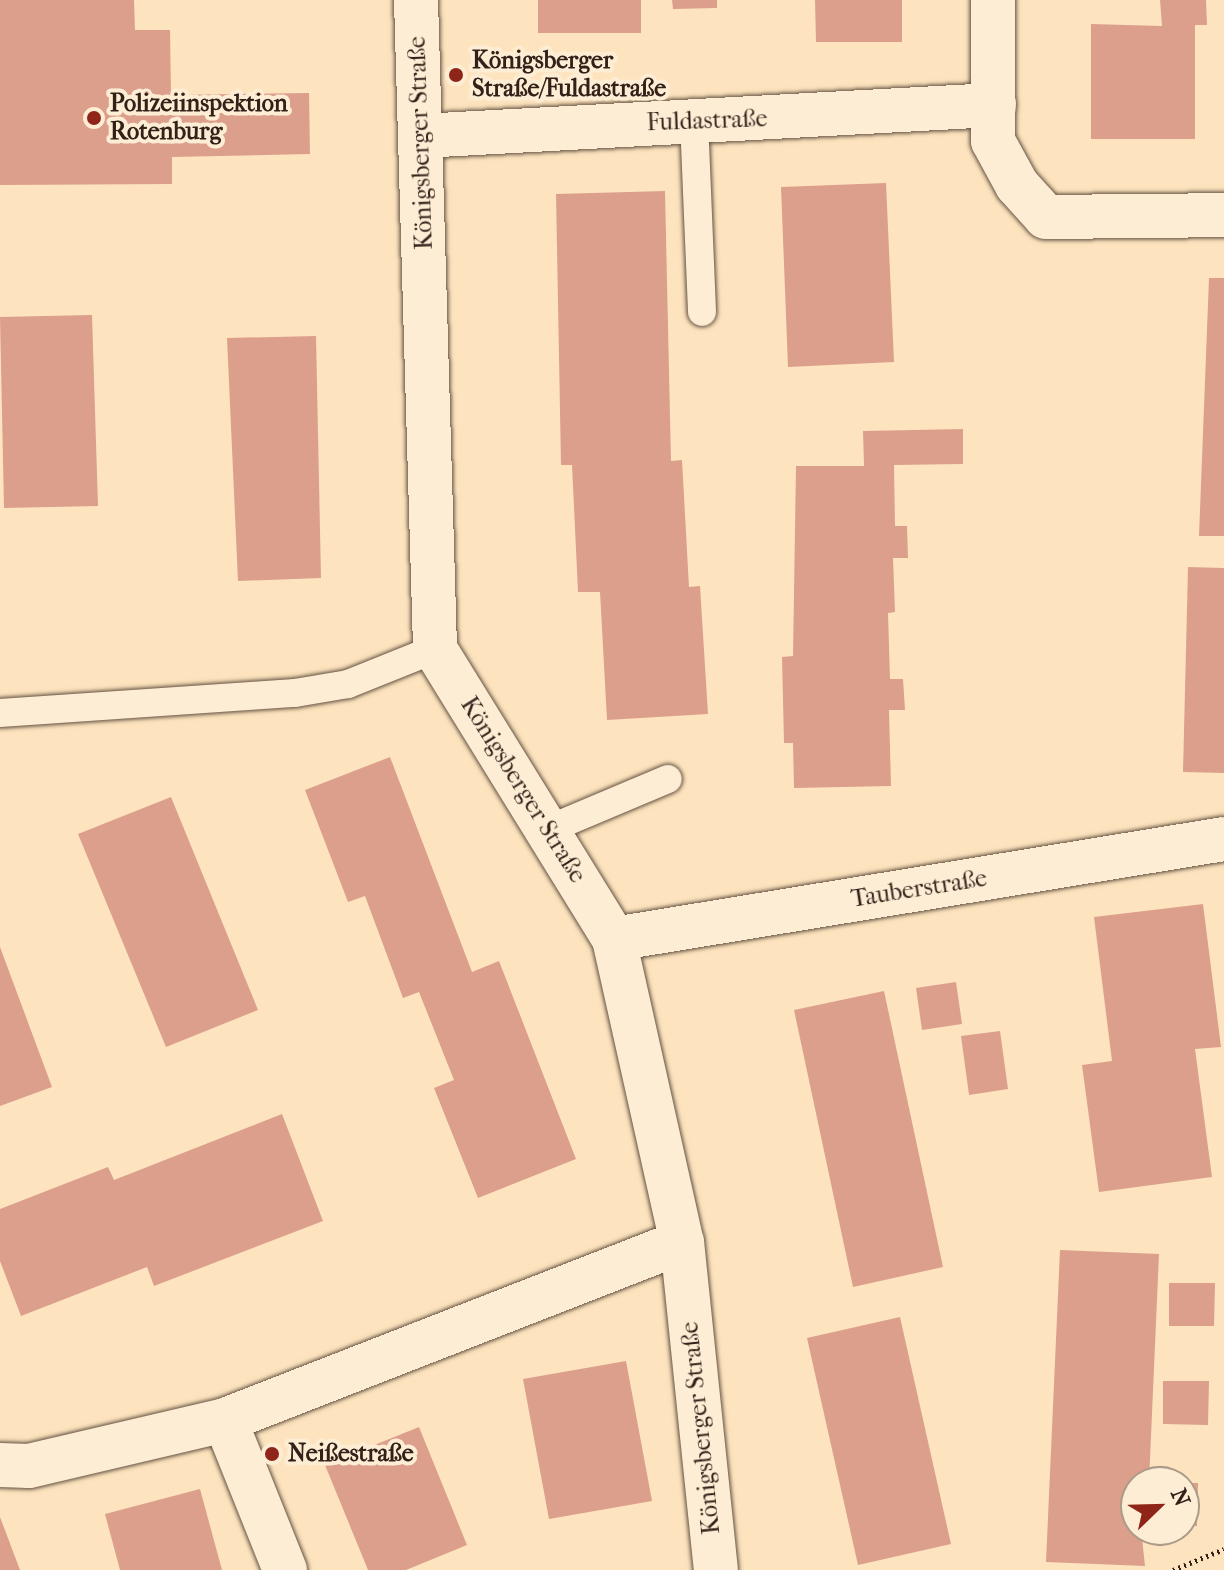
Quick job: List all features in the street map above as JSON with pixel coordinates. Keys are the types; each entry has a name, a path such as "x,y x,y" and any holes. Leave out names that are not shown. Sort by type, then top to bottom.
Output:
{"street":[{"name":"Königsberger Straße","path":"416,0 435,649 614,939 682,1242 716,1570"},
{"path":"993,0 993,141 1017,185 1046,217 1224,215"},
{"name":"Fuldastraße","path":"421,136 994,105"},
{"name":"Tauberstraße","path":"614,939 1224,839"},
{"path":"0,1465 29,1466 225,1420 682,1242"},
{"path":"225,1420 285,1570"}],"lane":[{"path":"694,120 702,312"},
{"path":"0,713 295,693 348,684 435,649"},
{"path":"547,830 668,779"}],"path":[{"path":"1173,1570 1224,1549"}],"building":[{"path":"0,0 134,0 135,30 170,30 171,95 309,93 310,154 172,157 172,184 0,185"},
{"path":"538,0 641,0 641,33 538,33"},
{"path":"672,0 717,0 717,8 673,9"},
{"path":"815,0 902,0 902,42 816,42"},
{"path":"1160,0 1206,0 1207,25 1195,25 1195,139 1091,139 1091,24 1162,26"},
{"path":"886,183 894,362 788,367 781,187"},
{"path":"665,191 671,461 682,460 689,587 700,586 708,714 607,720 600,592 578,592 572,465 561,465 556,194"},
{"path":"1209,278 1224,278 1224,536 1199,536"},
{"path":"92,315 98,506 4,508 0,317"},
{"path":"316,336 321,578 238,581 227,338"},
{"path":"963,429 963,464 894,465 895,526 907,526 908,558 893,558 895,612 888,613 890,679 903,679 905,710 889,710 891,786 794,788 793,743 784,743 782,657 793,656 796,466 864,466 863,431"},
{"path":"1188,567 1224,568 1224,773 1183,772"},
{"path":"390,757 472,972 499,961 576,1159 478,1198 434,1088 454,1080 419,992 403,998 365,896 348,902 305,790"},
{"path":"171,797 258,1010 166,1047 78,834"},
{"path":"1203,904 1221,1047 1195,1049 1212,1177 1099,1192 1082,1065 1112,1061 1094,917"},
{"path":"0,947 52,1087 0,1106"},
{"path":"956,982 962,1024 922,1030 916,988"},
{"path":"884,991 943,1267 853,1287 794,1010"},
{"path":"1000,1031 1008,1089 969,1095 961,1036"},
{"path":"282,1114 323,1221 154,1286 147,1267 21,1316 0,1261 0,1209 108,1167 114,1180"},
{"path":"1060,1250 1159,1254 1150,1466 1120,1466 1120,1546 1143,1546 1145,1566 1046,1562"},
{"path":"1169,1283 1215,1283 1214,1326 1169,1326"},
{"path":"900,1317 951,1544 858,1565 807,1338"},
{"path":"626,1361 652,1501 549,1519 523,1379"},
{"path":"1163,1381 1209,1381 1208,1425 1163,1424"},
{"path":"419,1427 467,1545 406,1570 368,1570 325,1465"},
{"path":"200,1489 222,1570 120,1570 105,1514"},
{"path":"0,1517 20,1570 0,1570"}],"place":[{"name":"Königsberger Straße/Fuldastraße","path":"456,75"},
{"name":"Polizeiinspektion Rotenburg","path":"94,118"},
{"name":"Neißestraße","path":"272,1454"}]}
